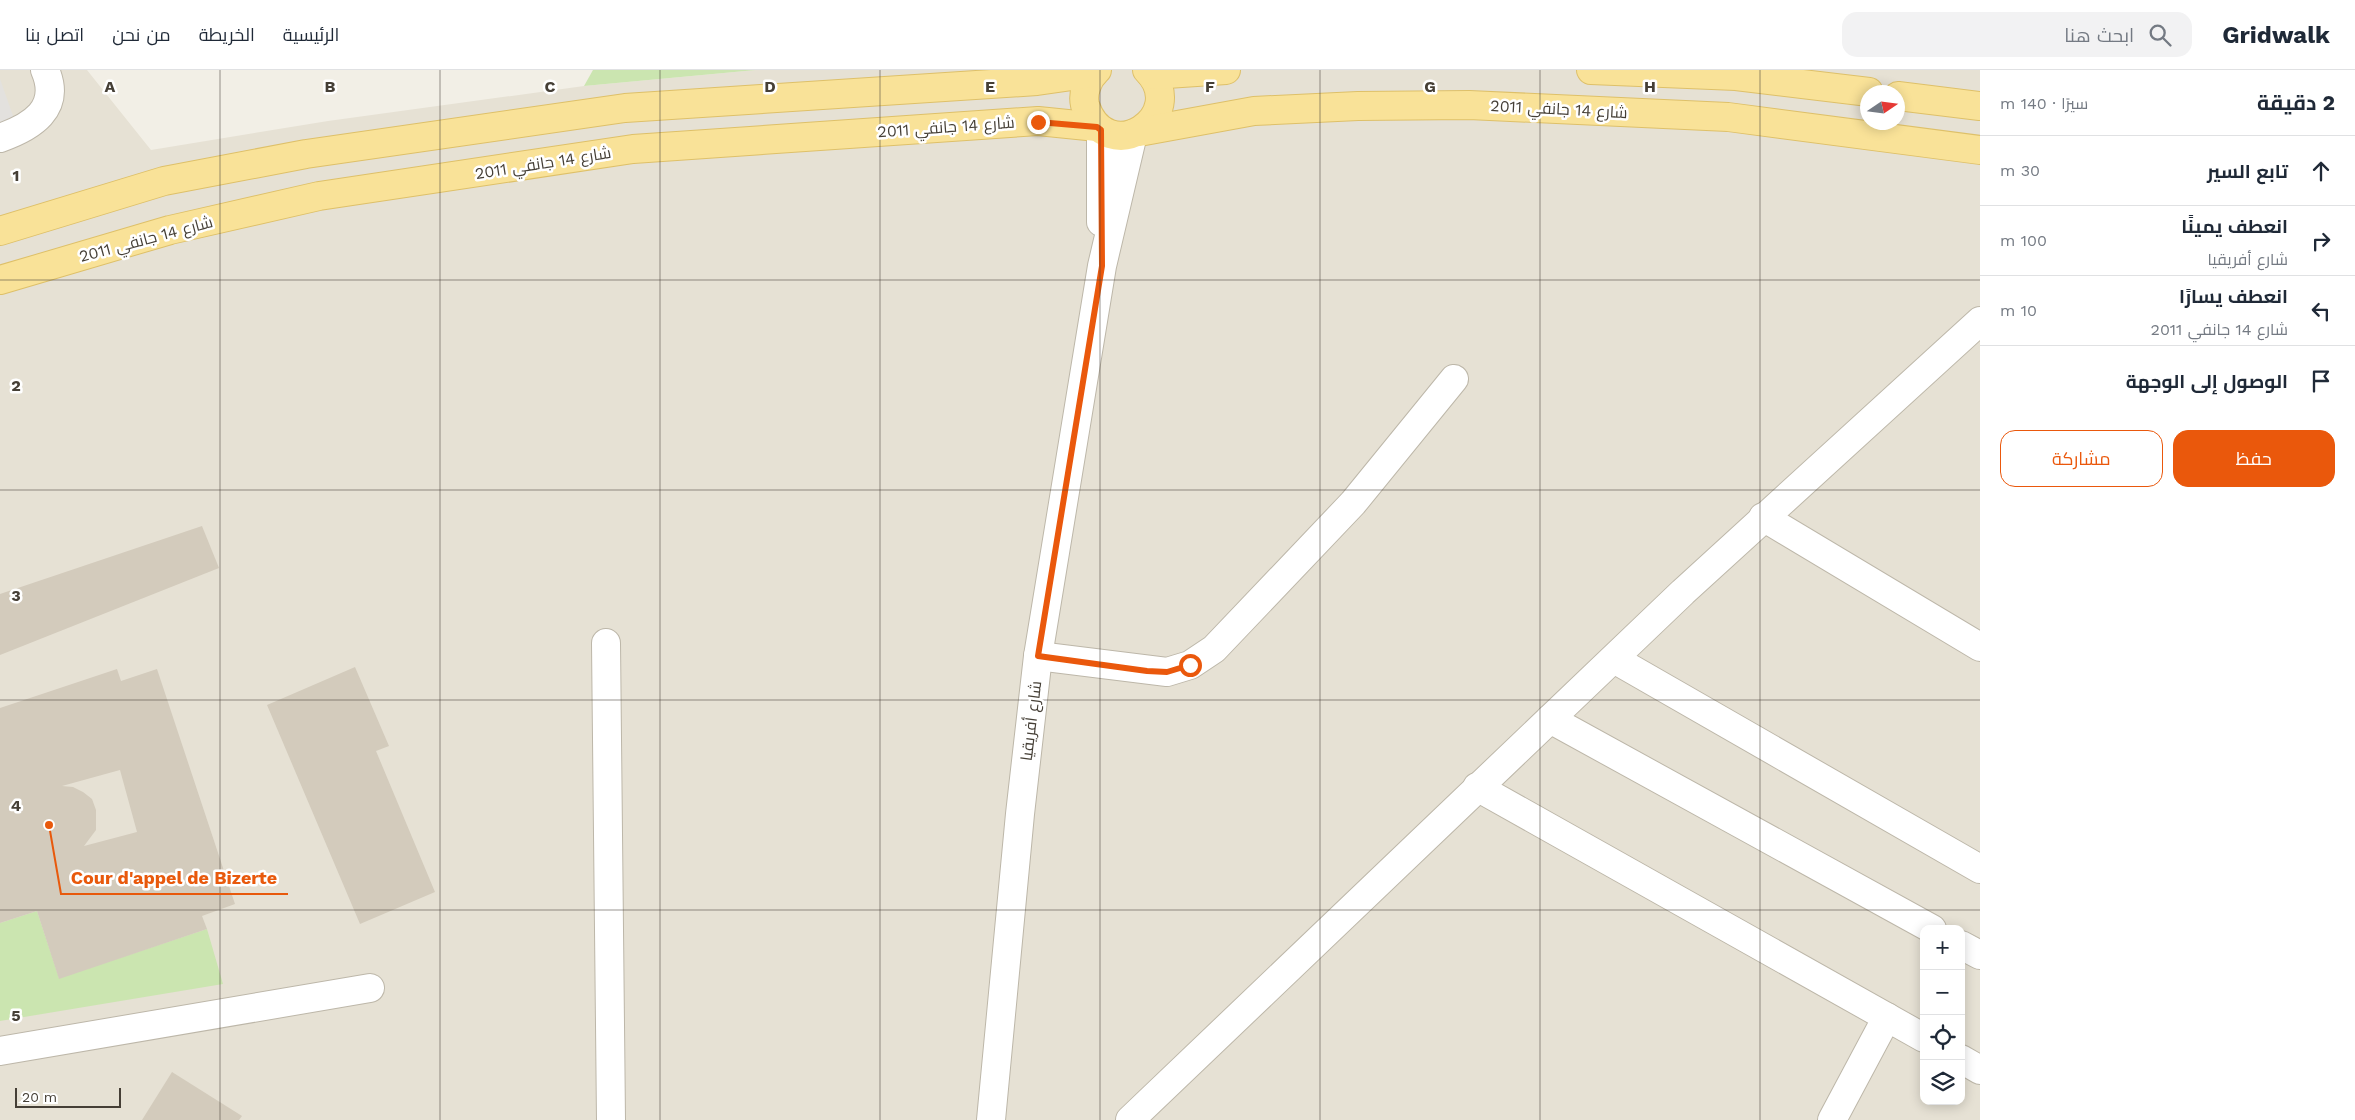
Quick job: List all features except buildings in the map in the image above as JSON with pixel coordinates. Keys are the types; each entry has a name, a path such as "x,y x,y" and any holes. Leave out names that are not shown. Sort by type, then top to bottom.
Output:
{"main road":[{"path":"1136,133 1149,124 1156,113 1160,100 1158,87 1150,72 1226,70"},
{"path":"1591,70 1737,73 1860,91"},
{"path":"1095,72 1086,86 1084,101 1089,115 1099,129"},
{"path":"0,231 164,180 306,154 625,108 1036,81 1095,72"},
{"path":"1905,97 1980,106"},
{"name":"شارع 14 جانفي 2011","path":"0,280 170,230 319,196 633,149 1038,122 1099,129 1117,135 1262,111 1358,106 1469,105 1728,117 1980,150"}],"street":[{"path":"0,138 24,129 35,122 46,107 50,90 45,70"},
{"name":"شارع أفريقيا","path":"1099,129 1102,266"},
{"name":"شارع أفريقيا","path":"991,1120 1020,814 1038,656 1102,266 1136,133"},
{"path":"1130,1120 1477,787 1763,517 1980,321"},
{"path":"1038,656 1147,671 1167,672 1190,665 1214,649 1353,503 1454,379"},
{"path":"1763,517 1980,647"},
{"path":"606,643 611,1120"},
{"path":"1614,659 1980,869"},
{"path":"1550,719 1925,925"},
{"path":"1477,787 1920,1036"},
{"path":"1965,947 1980,955"},
{"path":"0,1051 370,988"},
{"path":"1832,1120 1887,1017"},
{"path":"1965,1062 1980,1070"}],"shaded area":[{"path":"0,70 87,70 151,150 328,121 584,86 756,70 1980,70 1980,1120 0,1120"},
{"path":"0,79 23,144 0,152"}],"green space":[{"path":"593,70 756,70 584,86"},
{"path":"37,911 59,978 207,929 223,984 0,1021 0,923"}],"place":[{"name":"Cour d'appel de Bizerte","path":"49,825"}],"route":[{"path":"1038,122 1097,127 1101,130 1102,266 1038,656 1147,671 1167,672 1190,665"}]}
